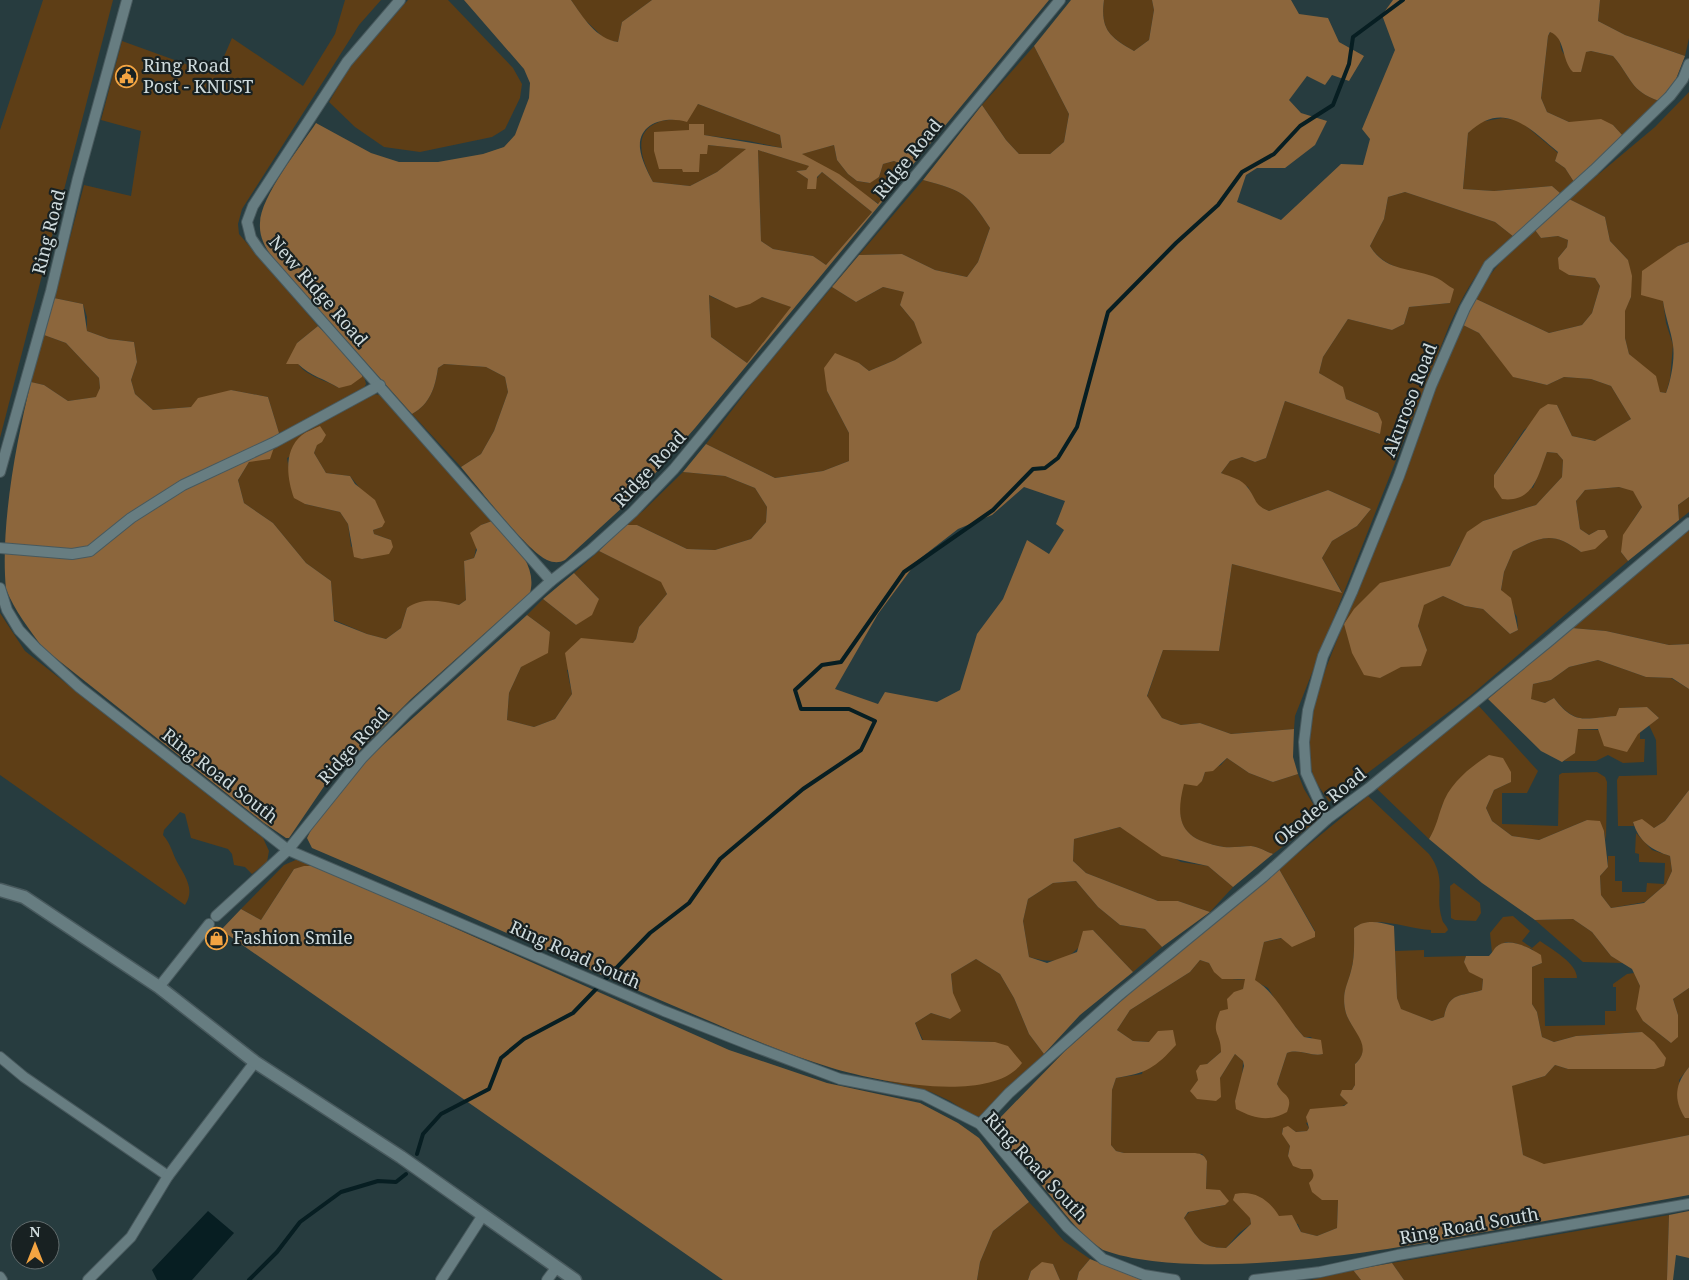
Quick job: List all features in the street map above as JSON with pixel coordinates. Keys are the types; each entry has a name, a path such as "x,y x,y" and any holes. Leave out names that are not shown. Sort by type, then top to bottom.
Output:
{"street":[{"name":"Ring Road","path":"0,472 51,291 78,178 127,0"},
{"name":"New Ridge Road","path":"400,0 348,62 254,206 247,222 251,238 282,279 380,385 551,580"},
{"name":"Ridge Road","path":"216,916 288,850 375,745 455,666 551,580 591,550 634,512 692,449 1060,0"},
{"name":"Akuroso Road","path":"1327,819 1306,774 1304,742 1308,710 1323,656 1356,583 1399,476 1430,386 1465,308 1489,265 1594,170 1670,96 1683,79 1689,64"},
{"path":"0,548 72,554 90,551 131,518 183,485 275,442 380,385"},
{"name":"Okodee Road","path":"980,1124 1009,1093 1118,996 1263,877 1327,819 1369,788 1553,638 1689,522"},
{"name":"Ring Road South","path":"0,588 7,610 19,630 36,648 79,687 288,850 499,939 664,1012 840,1078 922,1095 980,1124 1067,1227 1103,1259 1144,1275 1175,1280"},
{"path":"0,890 24,897 159,987 255,1062 401,1158 575,1280"},
{"path":"159,987 209,924"},
{"path":"0,1057 24,1077 168,1176"},
{"path":"88,1280 131,1237 168,1176 255,1062"},
{"name":"Ring Road South","path":"1254,1280 1320,1272 1398,1255 1689,1204"},
{"path":"441,1280 483,1215"},
{"path":"547,1280 556,1268"}],"shaded area":[{"path":"43,0 113,0 0,438 0,130"},
{"path":"345,0 381,0 359,25 242,209 238,224 239,234 318,326 297,343 297,359 301,367 310,374 339,388 363,372 366,384 364,388 312,418 279,433 268,397 231,390 191,407 153,410 135,394 131,380 137,362 134,342 109,339 87,331 87,317 83,304 54,298 84,185 131,196 141,131 101,120 122,41 216,75 232,38 303,86 335,34"},
{"path":"408,0 448,0 513,68 522,84 520,98 505,129 492,137 420,152 384,147 355,127 329,102 349,68"},
{"path":"464,0 571,0 585,20 597,32 603,37 618,42 622,22 652,0 1049,0 695,428 637,494 565,560 559,562 547,560 538,554 503,518 461,467 481,454 494,431 508,392 505,377 486,367 444,364 438,368 431,395 412,414 273,258 267,250 260,233 262,212 274,186 316,123 371,153 399,162 438,162 483,154 504,147 515,135 529,98 530,83 524,69","holes":["698,104 780,135 782,148 704,135 704,124 689,124 689,130 654,132 654,151 659,169 682,169 683,172 699,172 700,154 707,154 708,145 746,149 717,172 690,186 653,182 645,166 640,148 644,132 655,123 663,121 679,120 687,122","834,145 837,160 848,174 857,181 870,183 879,177 883,164 894,161 908,167 878,204 839,174 802,154","758,150 809,166 806,170 796,171 808,179 807,189 816,189 817,177 822,172 872,212 826,265 813,256 773,249 761,241","709,295 736,308 750,304 762,297 791,307 747,363 711,337"]},
{"path":"571,0 652,0 622,22 618,42 606,40 584,19"},
{"path":"1071,0 1104,0 1104,19 1108,32 1134,51 1149,40 1154,10 1152,0 1291,0 1299,14 1328,18 1339,42 1364,56 1349,81 1332,75 1325,85 1307,76 1289,100 1301,113 1327,121 1315,145 1285,168 1257,168 1246,175 1237,202 1281,220 1341,164 1363,165 1370,139 1362,129 1395,50 1382,15 1393,0 1600,0 1598,21 1625,35 1685,56 1676,79 1659,101 1642,93 1632,83 1613,56 1591,51 1586,52 1581,72 1573,72 1569,67 1559,39 1550,32 1541,98 1547,112 1569,122 1601,119 1613,125 1624,137 1574,182 1565,168 1555,161 1558,152 1537,134 1516,121 1505,118 1493,118 1481,123 1468,133 1463,189 1494,191 1552,186 1560,193 1514,237 1495,222 1405,192 1388,197 1384,219 1370,246 1376,255 1392,265 1437,278 1454,289 1450,303 1409,307 1404,324 1392,330 1348,319 1323,357 1319,373 1343,387 1346,399 1378,413 1382,422 1380,434 1285,401 1266,458 1255,462 1242,457 1230,461 1221,473 1243,482 1258,504 1269,511 1328,490 1371,509 1357,526 1332,541 1322,558 1342,593 1232,564 1219,651 1163,650 1147,696 1162,718 1181,725 1200,723 1231,734 1294,729 1293,757 1298,774 1273,782 1249,773 1227,758 1213,771 1205,772 1202,781 1197,786 1184,784 1181,798 1181,819 1184,828 1199,840 1224,847 1251,846 1273,854 1233,887 1208,866 1162,856 1120,827 1074,839 1073,861 1086,873 1158,901 1178,901 1210,912 1162,947 1145,929 1120,925 1098,907 1076,881 1053,883 1028,899 1023,921 1029,957 1047,963 1077,952 1083,931 1093,930 1133,972 1080,1015 1044,1054 1029,1034 1014,998 1000,974 976,959 951,974 953,993 961,1011 950,1019 931,1013 915,1023 922,1040 995,1042 1008,1046 1022,1063 1007,1076 986,1083 960,1086 932,1086 876,1079 832,1068 788,1053 617,981 312,848 307,838 314,824 363,763 527,615 550,632 548,653 521,667 509,693 507,720 534,727 555,719 572,694 565,653 581,638 633,643 639,627 667,594 661,582 599,551 625,525 637,525 687,549 715,550 751,539 766,522 767,507 755,488 725,476 683,472 706,444 775,478 823,471 849,461 849,433 827,391 824,368 835,353 859,363 869,371 895,360 922,343 914,322 900,305 904,292 883,287 856,302 832,287 859,255 902,254 935,270 967,277 978,262 990,228 970,200 948,187 923,180 982,105 1006,140 1019,154 1050,154 1064,142 1069,114 1034,46","holes":["1024,487 1065,501 1056,524 1064,530 1049,554 1027,540 1003,599 977,634 960,690 937,702 885,692 878,704 835,689 878,614 918,560 958,529 992,515"]},
{"path":"1104,0 1152,0 1154,10 1149,40 1134,51 1113,37 1105,26"},
{"path":"1600,0 1689,0 1689,38 1685,56 1625,35 1598,21"},
{"path":"1551,31 1558,37 1564,54 1581,72 1585,52 1591,51 1613,56 1632,83 1642,93 1659,101 1624,137 1613,125 1569,122 1547,112 1541,98 1548,36"},
{"path":"1034,46 1069,114 1064,142 1050,154 1019,154 1006,140 982,105"},
{"path":"1689,92 1689,242 1678,246 1663,301 1666,323 1673,345 1670,379 1666,393 1660,392 1642,366 1629,354 1625,338 1625,310 1631,297 1628,260 1610,241 1605,217 1569,199 1655,127"},
{"path":"698,104 780,135 782,148 704,135 704,124 689,130 659,169 683,169 683,172 708,145 747,149 717,172 690,186 653,182 641,148 644,133 659,122 681,117"},
{"path":"1503,118 1520,121 1558,153 1555,161 1565,168 1574,182 1560,193 1552,186 1494,191 1463,189 1468,133 1479,122"},
{"path":"834,145 837,160 848,174 857,181 869,183 879,177 883,164 894,161 908,167 879,204 801,154"},
{"path":"758,150 810,166 806,170 796,171 808,179 808,189 822,172 872,212 826,265 813,256 773,249 761,241"},
{"path":"923,180 948,187 970,200 990,228 978,262 967,277 935,270 902,254 859,255"},
{"path":"1405,192 1495,222 1514,237 1493,255 1484,266 1461,300 1449,326 1295,716 1294,729 1231,734 1200,723 1181,725 1162,718 1147,697 1163,650 1219,651 1232,564 1342,592 1322,558 1332,541 1357,526 1371,509 1328,490 1269,511 1258,507 1248,487 1221,473 1230,461 1242,457 1255,462 1266,458 1285,401 1380,434 1378,413 1346,399 1342,387 1319,373 1323,357 1348,319 1392,330 1404,324 1409,307 1450,303 1436,278 1390,264 1382,259 1370,246 1384,219 1388,197"},
{"path":"1569,199 1605,217 1610,241 1628,260 1632,276 1631,297 1625,311 1625,338 1629,354 1656,376 1660,392 1666,393 1673,363 1673,345 1663,301 1641,295 1642,271 1678,246 1689,242 1689,497 1678,505 1679,520 1628,561 1621,552 1623,535 1642,507 1633,491 1619,487 1585,490 1576,501 1580,529 1589,535 1598,530 1605,530 1608,537 1595,549 1581,552 1555,538 1540,539 1513,551 1504,572 1501,590 1511,598 1518,630 1510,634 1483,609 1465,606 1443,596 1424,605 1418,626 1427,650 1421,666 1401,667 1380,678 1364,675 1352,653 1344,624 1354,609 1380,583 1450,566 1467,532 1483,521 1536,505 1562,477 1563,460 1557,453 1547,452 1533,486 1521,497 1502,499 1494,487 1494,475 1540,409 1548,404 1557,405 1572,436 1595,441 1631,419 1611,386 1591,379 1564,377 1547,385 1513,377 1479,333 1461,324 1474,298 1549,333 1582,325 1592,313 1600,286 1595,278 1569,275 1559,269 1558,258 1567,247 1568,240 1558,236 1541,238 1535,230"},
{"path":"1535,230 1541,238 1558,236 1568,240 1567,247 1558,258 1569,275 1595,278 1600,286 1592,313 1582,325 1549,333 1474,298 1501,261"},
{"path":"832,287 856,302 883,287 905,292 900,305 914,322 923,343 895,360 869,371 859,363 827,391 849,433 849,461 823,471 775,478 706,444 758,376"},
{"path":"709,295 721,301 735,303 749,302 762,297 792,307 747,363 711,337"},
{"path":"54,298 83,304 87,331 109,339 134,342 137,362 131,380 135,394 153,410 191,407 198,398 231,390 268,397 279,433 270,459 249,462 238,480 244,503 273,523 306,563 331,581 334,621 386,639 401,628 407,608 419,602 446,602 459,605 466,600 464,561 474,558 477,550 470,533 481,525 492,521 527,562 531,582 530,593 411,699 325,785 289,838 286,838 264,823 43,648 9,597 6,589 5,565 7,513 15,458 31,382 44,385 68,401 96,397 100,388 99,378 66,343 44,335"},
{"path":"1461,324 1479,333 1514,377 1547,385 1564,377 1591,379 1611,386 1631,419 1596,441 1572,436 1557,405 1524,430 1494,475 1533,488 1547,452 1557,453 1563,460 1562,477 1536,505 1483,521 1459,547 1450,566 1419,575 1380,678 1427,650 1418,626 1423,605 1443,596 1465,606 1483,609 1510,634 1518,630 1517,617 1501,590 1504,572 1513,551 1540,539 1555,538 1581,552 1598,530 1589,535 1580,529 1576,501 1585,490 1619,487 1633,490 1642,507 1633,520 1621,552 1628,561 1470,696 1329,802 1314,778 1310,764 1309,736 1314,708 1326,668"},
{"path":"318,326 363,372 362,377 351,385 339,388 308,372 298,364 286,364 297,343"},
{"path":"44,335 66,343 99,378 100,388 97,397 68,401 44,385 31,382"},
{"path":"444,364 486,367 505,377 508,392 494,431 481,454 461,467 412,414 431,395 438,368"},
{"path":"367,395 380,395 492,521 481,525 474,558 464,561 466,600 459,605 436,601 407,608 401,628 386,639 367,634 334,620 331,581 306,563 273,523 244,503 238,480 249,462 275,444","holes":["317,444 314,453 326,473 350,476 362,491 382,527 373,530 374,534 391,540 374,556 362,559 351,546 348,524 340,512 305,504 289,470 287,458"]},
{"path":"320,426 326,435 322,442 317,445 314,453 326,473 350,476 355,484 375,500 385,522 382,527 373,530 374,534 391,540 393,547 389,554 362,559 354,557 348,524 340,512 305,504 294,498 288,474 289,457 292,448 302,435"},
{"path":"683,472 725,476 755,488 767,507 766,522 751,539 715,550 687,549 637,525 625,525 643,511"},
{"path":"1689,497 1689,512 1679,520 1678,505"},
{"path":"1689,528 1689,644 1669,645 1606,631 1572,628"},
{"path":"599,551 662,582 667,594 639,627 633,643 567,670 572,694 555,719 534,727 507,720 509,693 521,667 550,632 527,615 543,599 576,625 599,599 574,573"},
{"path":"574,573 599,599 592,615 576,625 543,599"},
{"path":"0,613 25,651 263,838 269,851 267,862 252,874 245,867 234,865 232,854 228,849 191,838 185,814 180,812 164,830 163,835 188,882 189,893 185,905 0,775"},
{"path":"1572,628 1606,631 1669,645 1689,644 1689,689 1672,678 1646,677 1598,660 1569,667 1551,680 1533,684 1531,699 1545,703 1554,698 1561,707 1575,717 1588,719 1616,716 1619,708 1647,707 1659,718 1638,734 1627,752 1604,746 1598,729 1578,729 1575,753 1562,762 1541,751 1488,699"},
{"path":"1598,660 1646,677 1671,678 1689,689 1689,790 1665,821 1654,828 1633,822 1634,826 1618,826 1617,780 1619,776 1657,775 1656,740 1649,725 1659,718 1647,707 1619,708 1617,716 1589,719 1575,717 1554,698 1545,703 1530,699 1533,684 1551,680 1569,667"},
{"path":"1477,704 1538,771 1527,793 1502,793 1502,824 1558,826 1559,775 1562,773 1597,772 1605,777 1607,782 1606,840 1604,831 1587,820 1539,840 1512,836 1492,821 1486,808 1494,790 1511,782 1442,805 1439,823 1429,839 1376,788"},
{"path":"1577,729 1640,732 1640,739 1645,739 1644,762 1623,763 1608,755 1596,761 1564,761 1575,752"},
{"path":"1489,755 1503,758 1511,772 1511,782 1494,790 1486,808 1492,821 1512,836 1539,840 1587,820 1600,821 1604,831 1608,867 1600,876 1601,895 1611,908 1644,903 1666,884 1672,871 1670,856 1657,851 1647,844 1639,835 1633,822 1642,819 1654,828 1665,821 1689,790 1689,988 1673,999 1678,1015 1678,1037 1671,1043 1643,1021 1636,1009 1640,986 1632,969 1611,956 1592,932 1573,919 1535,920 1482,883 1429,839 1445,798 1455,783"},
{"path":"1227,758 1249,773 1273,782 1298,774 1304,789 1318,812 1317,821 1273,854 1251,846 1224,847 1210,844 1190,834 1184,827 1181,819 1180,798 1183,784 1202,781 1205,772 1221,765"},
{"path":"1368,796 1429,854 1435,863 1439,879 1440,910 1448,930 1445,933 1431,933 1431,930 1381,922 1362,924 1354,928 1353,961 1345,990 1344,1003 1347,1016 1359,1036 1363,1050 1361,1057 1355,1064 1355,1085 1352,1090 1347,1090 1340,1095 1349,1103 1306,1123 1309,1128 1307,1131 1296,1132 1292,1129 1283,1128 1282,1133 1290,1146 1288,1156 1301,1169 1311,1169 1314,1173 1314,1179 1338,1200 1337,1228 1317,1236 1301,1232 1298,1224 1250,1218 1251,1224 1239,1233 1226,1248 1210,1246 1196,1236 1184,1218 1189,1212 1225,1205 1206,1189 1207,1161 1202,1154 1124,1153 1116,1151 1111,1145 1112,1090 1116,1078 1142,1074 1150,1042 1133,1041 1117,1030 1130,1010 1190,972 1200,960 1209,963 1215,972 1224,977 1229,979 1246,979 1243,989 1228,1009 1221,1052 1207,1064 1220,1088 1220,1078 1235,1054 1243,1061 1242,1081 1235,1101 1279,1088 1277,1084 1287,1053 1296,1051 1318,1055 1323,1054 1311,1037 1304,1037 1282,1011 1268,988 1255,981 1255,975 1264,942 1315,931 1279,869"},
{"path":"1120,827 1181,862 1208,866 1233,887 1210,912 1178,901 1158,901 1086,873 1073,861 1074,839"},
{"path":"1636,833 1652,850 1670,856 1672,871 1666,884 1645,902 1611,908 1601,895 1600,876 1608,867 1608,856 1615,856 1615,881 1622,881 1622,892 1646,892 1647,883 1664,884 1665,863 1639,862 1639,854 1635,853"},
{"path":"298,859 315,866 294,869 261,920 241,909 284,865"},
{"path":"304,866 315,866 729,1050 827,1083 920,1103 958,1123 979,1138 1029,1202 993,1231 980,1262 977,1280 723,1280 221,930 241,909 261,920 294,869"},
{"path":"1279,869 1315,932 1315,937 1292,947 1281,938 1264,942 1255,980 1269,992 1304,1037 1321,1040 1323,1054 1318,1055 1296,1051 1287,1053 1277,1084 1287,1096 1289,1106 1287,1112 1274,1117 1262,1118 1236,1109 1235,1101 1244,1066 1243,1061 1235,1054 1220,1078 1221,1097 1216,1101 1197,1099 1190,1091 1198,1080 1196,1071 1200,1065 1207,1064 1221,1052 1216,1029 1217,1019 1220,1011 1228,1009 1227,999 1234,992 1243,989 1245,979 1222,979 1214,972 1209,963 1200,960 1190,972 1130,1010 1117,1030 1133,1041 1149,1042 1158,1031 1173,1030 1176,1045 1162,1059 1150,1068 1136,1074 1116,1078 1112,1090 1111,1145 1116,1151 1124,1153 1195,1153 1204,1156 1207,1161 1206,1189 1220,1190 1229,1201 1225,1205 1188,1212 1184,1218 1196,1236 1205,1244 1226,1248 1251,1224 1250,1218 1233,1200 1235,1194 1242,1193 1255,1195 1266,1201 1279,1216 1292,1215 1301,1232 1317,1236 1337,1228 1338,1200 1322,1200 1312,1192 1309,1183 1313,1176 1311,1169 1301,1169 1293,1166 1288,1156 1290,1146 1282,1134 1283,1128 1288,1126 1296,1132 1307,1131 1309,1128 1306,1117 1310,1109 1344,1106 1348,1103 1340,1095 1342,1090 1352,1090 1355,1085 1355,1064 1361,1057 1363,1050 1359,1037 1347,1016 1344,1003 1345,993 1353,961 1354,928 1368,922 1394,926 1397,998 1401,1009 1432,1021 1444,1017 1449,1003 1457,996 1482,990 1483,979 1469,972 1464,962 1466,956 1489,956 1501,944 1513,943 1525,946 1541,955 1542,963 1532,967 1532,1004 1537,1012 1542,1037 1554,1042 1576,1036 1642,1032 1654,1042 1666,1058 1664,1066 1655,1069 1568,1069 1555,1065 1545,1076 1512,1086 1523,1155 1544,1164 1689,1135 1689,1195 1408,1246 1319,1258 1271,1262 1178,1263 1138,1259 1103,1250 1094,1244 1071,1221 995,1133 996,1122 1065,1051 1146,979"},
{"path":"1076,881 1098,907 1120,925 1145,929 1162,947 1133,972 1093,930 1080,947 1059,960 1040,960 1029,957 1023,921 1028,899 1053,883"},
{"path":"1454,883 1480,903 1481,913 1476,921 1455,920 1451,918 1450,886"},
{"path":"1513,916 1530,931 1522,941 1532,948 1540,941 1563,957 1576,972 1577,978 1544,978 1545,1026 1605,1025 1605,1011 1616,1011 1616,987 1613,987 1613,984 1627,974 1634,973 1640,986 1643,1021 1671,1043 1678,1015 1673,999 1689,988 1689,1067 1679,1080 1685,1118 1689,1118 1689,1135 1544,1165 1523,1155 1511,1086 1545,1076 1555,1065 1568,1069 1655,1069 1642,1032 1576,1036 1554,1042 1542,1037 1537,1012 1532,1004 1532,967 1542,963 1532,949 1515,943 1506,942 1497,946 1492,953 1490,933 1503,917"},
{"path":"1573,919 1592,932 1611,956 1623,963 1583,962 1535,920"},
{"path":"1424,950 1424,957 1466,956 1464,962 1483,979 1482,990 1457,996 1449,1003 1444,1017 1432,1021 1400,1009 1397,998 1395,951"},
{"path":"976,959 1000,974 1014,998 1029,1034 1044,1054 984,1115 975,1117 950,1101 931,1092 834,1068 900,1083 995,1042 923,1040 915,1023 931,1013 950,1019 953,993 951,974"},
{"path":"1689,1067 1689,1118 1685,1118 1677,1098 1677,1092 1681,1079"},
{"path":"1029,1202 1064,1241 1090,1259 1079,1272 1077,1280 1060,1280 1053,1264 1031,1271 1028,1280 977,1280 980,1262 993,1231"},
{"path":"1689,1211 1689,1258 1676,1255 1673,1280 1667,1280 1669,1215"},
{"path":"1669,1215 1667,1280 1404,1280 1392,1263"},
{"path":"1090,1259 1142,1280 1077,1280 1079,1272"},
{"path":"1042,1262 1053,1264 1060,1280 1028,1280 1031,1271"},
{"path":"1392,1263 1404,1280 1361,1280 1353,1270"},
{"path":"1353,1270 1361,1280 1311,1280"}],"water":[{"path":"208,1211 234,1233 192,1280 157,1280 152,1270"}],"waterway":[{"path":"417,1154 423,1134 441,1114 489,1089 501,1058 524,1039 573,1013 650,933 689,903 720,859 803,789 861,750 875,721 849,709 801,709 795,690 822,665 841,662 904,572 993,510 1033,469 1045,468 1058,458 1077,427 1108,312 1176,243 1218,205 1242,172 1274,154 1300,126 1333,105 1349,64 1353,37 1403,0"},
{"path":"249,1280 277,1252 300,1222 341,1192 378,1181 396,1182 406,1174"}],"place":[{"name":"Ring Road Post - KNUST","path":"127,76"},
{"name":"Fashion Smile","path":"217,938"}]}
